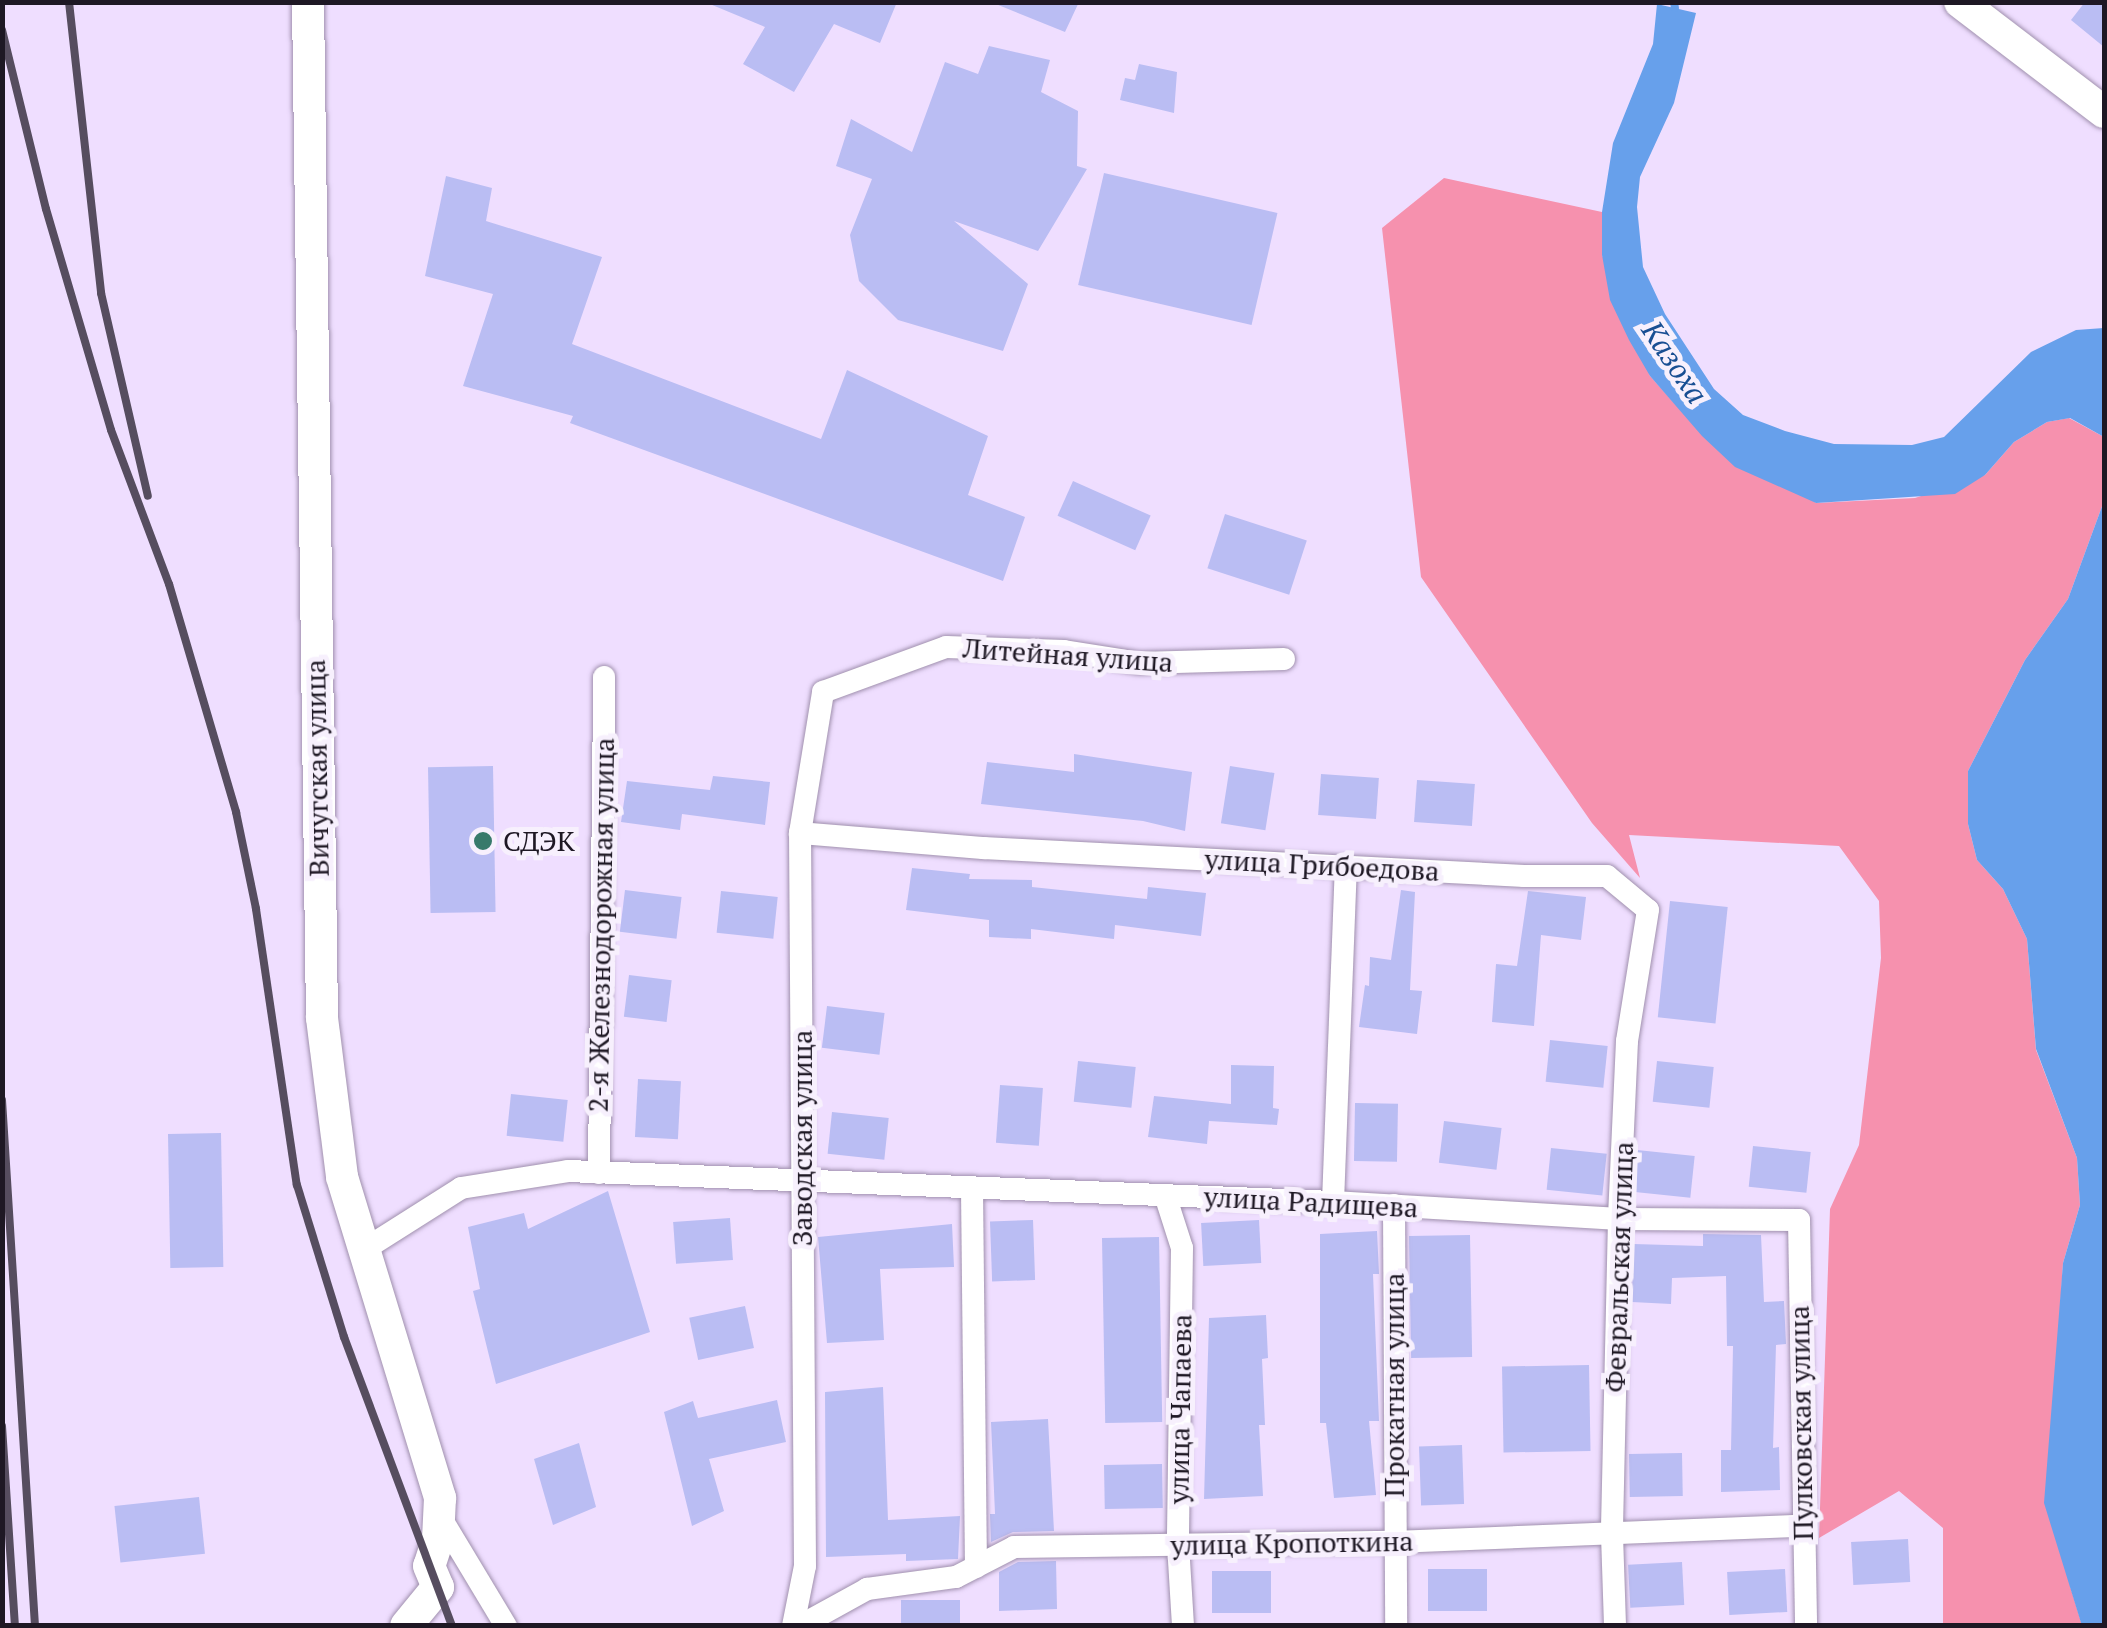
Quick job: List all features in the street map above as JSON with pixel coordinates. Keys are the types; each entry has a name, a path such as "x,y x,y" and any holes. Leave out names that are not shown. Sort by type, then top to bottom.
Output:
{"main road":[{"name":"Вичугская улица","path":"308,2 322,1018 342,1177 436,1479 441,1518 429,1566 438,1587 406,1626"},
{"path":"1960,2 2104,112"}],"street":[{"name":"Литейная улица","path":"800,833 823,692 946,647 1064,651 1140,663 1284,659"},
{"name":"2-я Железнодорожная улица","path":"598,1173 604,677"},
{"name":"улица Грибоедова","path":"800,833 983,848 1607,876 1648,910"},
{"name":"Заводская улица","path":"796,1626 805,1566 812,1181 800,833"},
{"path":"1333,1202 1346,866"},
{"name":"Февральская улица","path":"1615,1626 1612,1535 1618,1219 1627,1041 1648,910"},
{"path":"365,1249 461,1188 568,1172 812,1181"},
{"name":"улица Радищева","path":"812,1181 1333,1202 1618,1219 1799,1220"},
{"path":"972,1188 976,1567"},
{"name":"улица Чапаева","path":"1165,1195 1182,1248 1178,1544 1184,1626"},
{"name":"Прокатная улица","path":"1394,1206 1396,1626"},
{"name":"Пулковская улица","path":"1799,1220 1806,1626"},
{"name":"Вичугская улица","path":"441,1518 506,1626"},
{"name":"улица Кропоткина","path":"796,1626 867,1589 956,1577 1014,1548 1394,1542 1802,1526"}],"shaded area":[{"path":"1444,178 1602,212 1602,255 1650,376 1675,404 1816,503 1915,498 1985,475 2014,442 2047,422 2069,418 2104,437 2104,501 2068,599 2025,660 1968,771 1968,824 1977,860 2003,889 2027,939 2036,1050 2077,1158 2080,1205 2063,1263 2058,1343 2070,1586 2082,1625 1943,1625 1943,1528 1899,1491 1819,1538 1830,1209 1859,1145 1881,958 1879,901 1839,846 1629,835 1640,878 1592,823 1421,577 1382,228"}],"water":[{"path":"1657,4 1696,13 1674,103 1640,177 1637,207 1643,267 1665,314 1714,389 1743,415 1785,431 1834,444 1912,445 1944,437 2031,352 2076,330 2104,328 2104,437 2070,418 2047,422 2014,442 1985,475 1955,494 1816,503 1735,467 1702,436 1650,376 1629,340 1610,300 1602,255 1602,212 1613,143 1653,44"},
{"path":"2104,501 2104,1625 2082,1626 2044,1503 2063,1263 2080,1205 2077,1158 2036,1049 2027,939 2003,889 1977,860 1968,824 1968,771 2025,660 2068,599"}],"building":[{"path":"705,2 897,2 880,43 834,24 794,92 743,64 765,27"},
{"path":"991,2 1079,2 1065,32"},
{"path":"2085,2 2104,2 2104,47 2071,20"},
{"path":"989,46 1050,60 1041,92 1078,111 1077,166 1087,169 1038,251 954,221 1028,284 1003,351 898,320 859,281 850,235 872,179 836,166 851,119 912,152 945,62 978,74"},
{"path":"1139,64 1177,72 1174,113 1120,100 1125,78 1135,80"},
{"path":"1104,173 1277,213 1252,325 1078,285"},
{"path":"446,176 492,188 486,221 602,257 572,344 821,439 847,370 988,436 968,495 1025,517 1003,581 570,423 573,416 463,386 493,294 425,276"},
{"path":"1073,481 1151,516 1135,550 1058,516"},
{"path":"1225,514 1307,541 1289,595 1207,568"},
{"path":"1074,754 1192,772 1185,831 1143,821 981,804 987,762 1074,772"},
{"path":"493,766 496,912 431,913 428,767"},
{"path":"1230,766 1274,773 1265,830 1221,823"},
{"path":"1321,774 1379,778 1376,819 1318,815"},
{"path":"713,776 770,782 765,825 682,814 680,830 621,822 627,781 710,790"},
{"path":"1417,780 1475,784 1472,826 1414,822"},
{"path":"912,868 970,874 969,879 1032,880 1032,887 1147,899 1148,887 1206,893 1201,936 1115,925 1114,939 1031,929 1031,939 989,937 989,920 906,910"},
{"path":"625,890 682,897 676,939 620,932"},
{"path":"1401,890 1415,892 1410,990 1422,991 1417,1034 1359,1027 1365,985 1369,986 1370,957 1391,960"},
{"path":"721,891 778,897 773,939 717,933"},
{"path":"1528,891 1586,897 1581,940 1541,935 1534,1026 1492,1022 1496,964 1517,966"},
{"path":"1670,901 1728,907 1715,1023 1658,1017"},
{"path":"629,975 672,980 667,1022 624,1017"},
{"path":"827,1006 885,1013 879,1055 822,1048"},
{"path":"1550,1040 1608,1046 1603,1088 1546,1082"},
{"path":"1078,1061 1136,1067 1131,1108 1074,1102"},
{"path":"1657,1061 1714,1067 1709,1108 1653,1102"},
{"path":"1231,1065 1274,1066 1273,1108 1279,1109 1277,1125 1209,1121 1207,1144 1148,1137 1154,1096 1231,1104"},
{"path":"638,1079 681,1081 678,1139 635,1137"},
{"path":"1000,1085 1043,1088 1039,1146 996,1143"},
{"path":"511,1094 568,1100 563,1142 507,1136"},
{"path":"1355,1103 1398,1104 1397,1162 1354,1161"},
{"path":"832,1112 889,1118 884,1160 828,1154"},
{"path":"1444,1121 1502,1128 1496,1170 1439,1163"},
{"path":"221,1133 223,1267 170,1268 168,1134"},
{"path":"1753,1146 1811,1152 1806,1193 1749,1187"},
{"path":"1551,1148 1607,1154 1602,1196 1547,1190"},
{"path":"1637,1150 1695,1156 1690,1198 1633,1192"},
{"path":"608,1191 650,1332 496,1384 473,1291 480,1289 468,1227 524,1213 528,1229"},
{"path":"730,1218 733,1260 676,1264 673,1222"},
{"path":"1033,1220 1035,1280 992,1281 990,1222"},
{"path":"1259,1220 1261,1263 1203,1266 1201,1223"},
{"path":"952,1224 954,1267 880,1269 884,1340 827,1343 818,1237"},
{"path":"1377,1231 1379,1274 1373,1274 1379,1421 1369,1421 1376,1495 1334,1498 1326,1423 1320,1423 1320,1234"},
{"path":"1703,1234 1761,1235 1764,1302 1784,1301 1786,1344 1776,1345 1773,1448 1779,1447 1780,1490 1721,1492 1721,1450 1731,1450 1733,1346 1727,1346 1726,1276 1672,1278 1671,1304 1632,1302 1633,1244 1703,1246"},
{"path":"1470,1235 1472,1357 1411,1358 1409,1236"},
{"path":"1159,1237 1162,1422 1105,1423 1102,1238"},
{"path":"745,1306 754,1348 698,1360 689,1318"},
{"path":"1266,1315 1268,1358 1262,1359 1265,1425 1259,1425 1263,1496 1204,1499 1209,1318"},
{"path":"1589,1365 1591,1451 1504,1453 1502,1367"},
{"path":"883,1387 888,1520 960,1516 958,1559 906,1561 906,1554 826,1557 825,1392"},
{"path":"777,1400 786,1442 709,1459 724,1511 692,1526 664,1412 693,1401 698,1418"},
{"path":"1048,1419 1054,1531 1013,1532 991,1542 990,1514 995,1514 991,1422"},
{"path":"579,1443 596,1507 553,1525 534,1459"},
{"path":"1462,1445 1464,1504 1421,1505 1419,1447"},
{"path":"1682,1453 1683,1496 1630,1497 1629,1454"},
{"path":"1162,1464 1163,1508 1105,1509 1104,1465"},
{"path":"199,1497 205,1554 120,1563 114,1506"},
{"path":"1908,1539 1910,1582 1853,1585 1851,1542"},
{"path":"1056,1561 1057,1609 999,1611 999,1572 1018,1562"},
{"path":"1682,1562 1684,1605 1630,1608 1628,1565"},
{"path":"1428,1569 1487,1569 1487,1611 1428,1611"},
{"path":"1785,1569 1787,1612 1729,1615 1727,1572"},
{"path":"1212,1571 1271,1571 1271,1613 1212,1613"},
{"path":"901,1600 960,1600 960,1626 901,1626"}],"waterway":[{"name":"Казоха","path":"1674,2 1675,8"}],"railway":[{"path":"69,2 101,293 148,496"},
{"path":"2,30 46,209 111,430 169,584 236,812 256,909 297,1185 344,1337 452,1626"},
{"path":"2,1100 35,1626"},
{"path":"2,1426 15,1626"}],"place":[{"name":"СДЭК","path":"483,841"}]}
